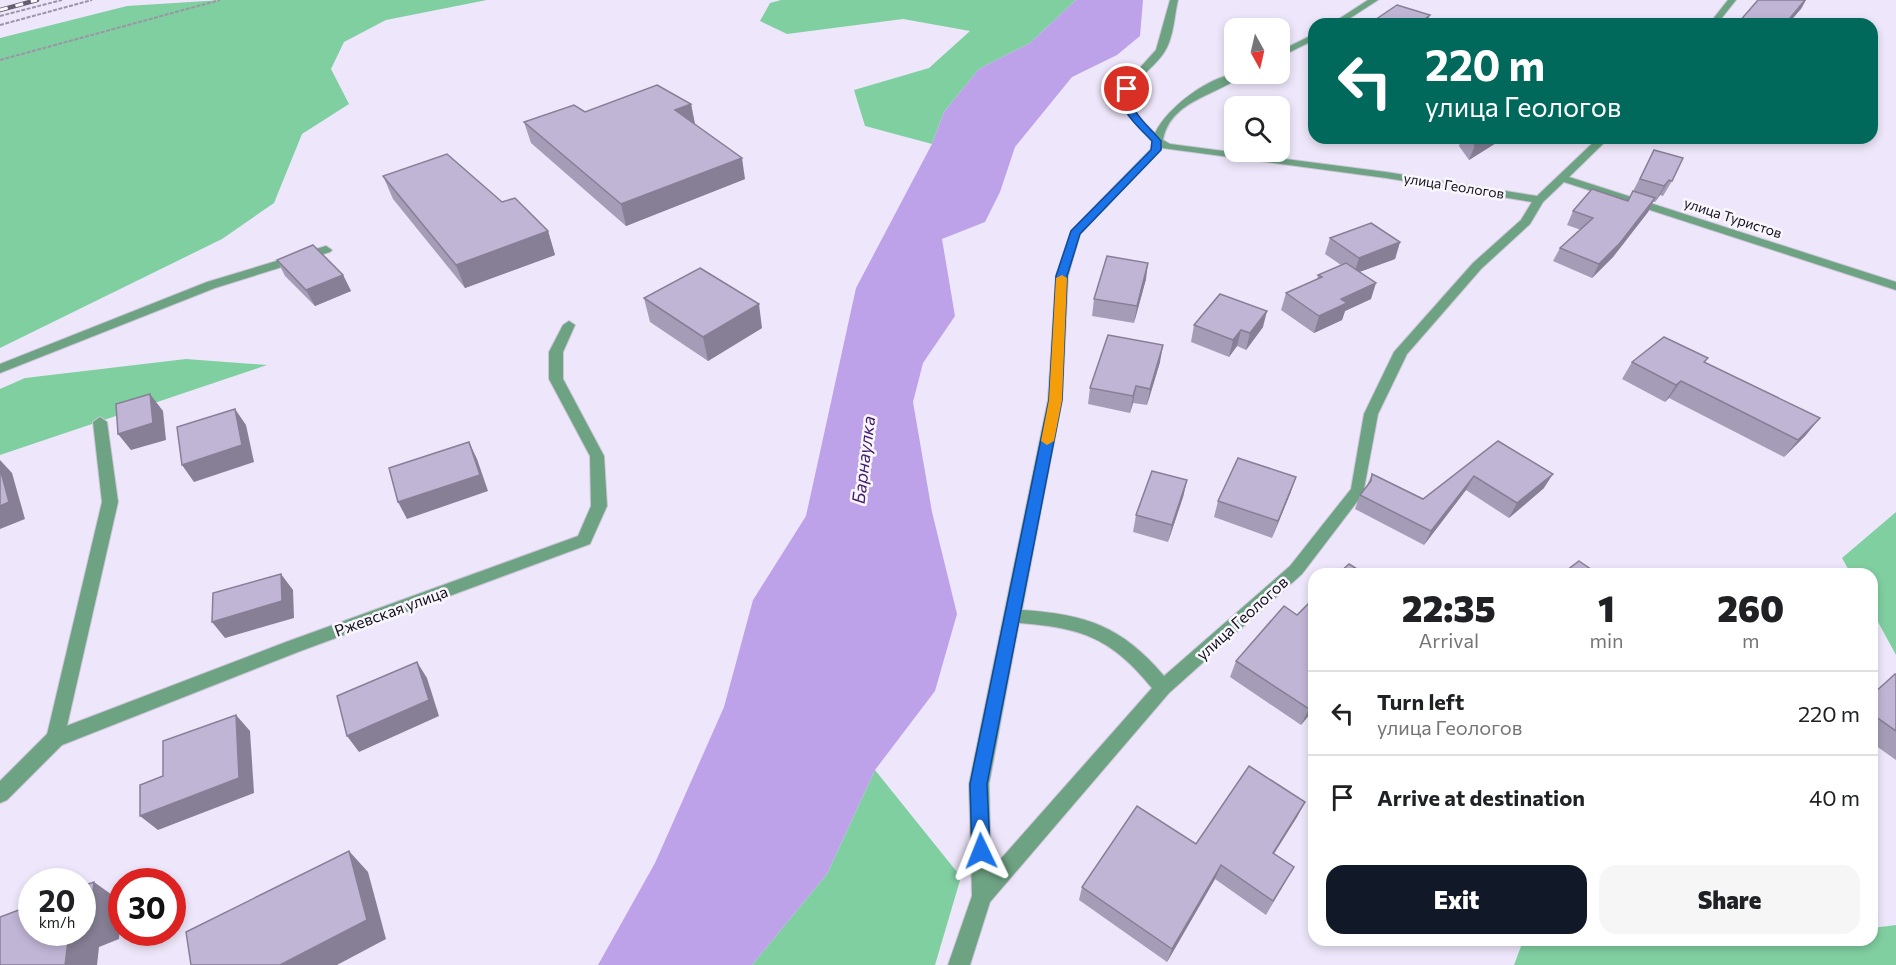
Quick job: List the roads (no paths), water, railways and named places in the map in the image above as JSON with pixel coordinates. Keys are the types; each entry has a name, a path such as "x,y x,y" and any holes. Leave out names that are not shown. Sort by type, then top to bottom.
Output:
{"street":[{"name":"улица Геологов","path":"1174,0 1162,49 1127,89 1125,98 1132,114 1156,141 1182,151 1386,175 1539,200"},
{"path":"1345,18 1374,0"},
{"path":"1718,18 1732,0"},
{"path":"1290,49 1308,40"},
{"name":"улица Геологов","path":"960,965 982,896 979,784 1055,400 1062,276 1075,233 1156,150 1156,141 1164,122 1193,96 1224,81"},
{"name":"улица Геологов","path":"982,896 1162,688 1296,570 1358,490 1371,414 1401,352 1477,266 1526,222 1539,200 1598,144"},
{"name":"улица Туристов","path":"1561,178 1896,285"},
{"path":"0,369 211,285 326,250"},
{"name":"Ржевская улица","path":"0,794 55,739 303,643 584,540 599,506 597,456 556,379 556,352 569,325"},
{"path":"55,739 111,502 100,422"},
{"path":"1013,616 1062,619 1106,634 1135,656 1162,688"}],"water":[{"name":"Барнаулка","path":"1076,0 1143,0 1140,36 1117,55 1072,77 1015,147 1000,192 985,222 942,239 955,316 923,363 913,402 932,512 957,614 935,691 875,770 827,874 752,965 598,965 655,863 724,707 753,600 806,516 856,288 932,144 944,112 979,69 1030,43"}],"railway":[{"path":"0,10 37,0"}]}
